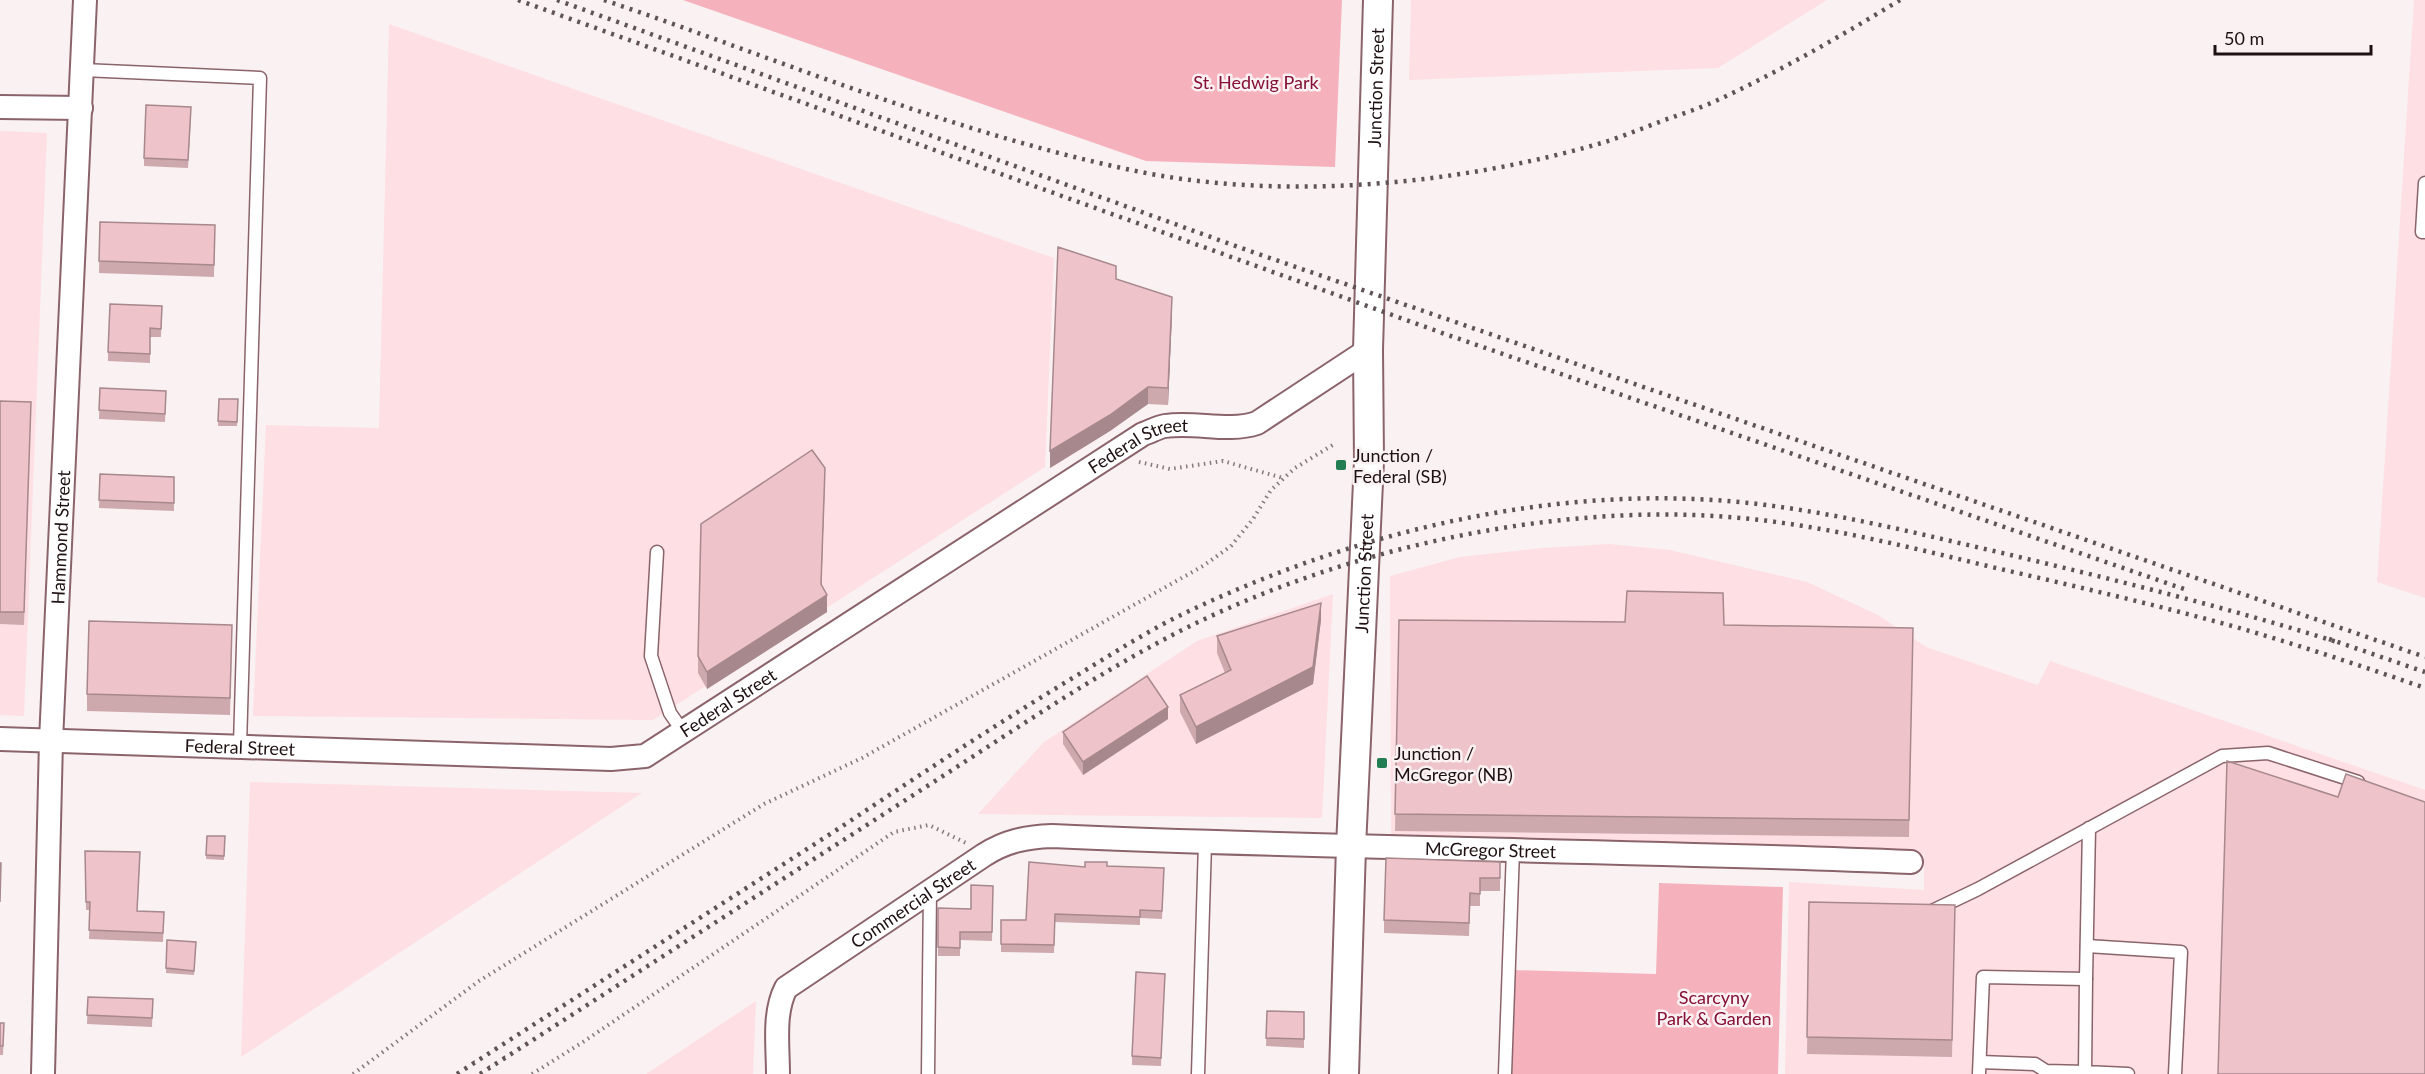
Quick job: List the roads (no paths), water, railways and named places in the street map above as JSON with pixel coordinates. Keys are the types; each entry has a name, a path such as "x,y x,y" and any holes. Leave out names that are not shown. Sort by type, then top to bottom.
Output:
{"street":[{"name":"Hammond Street","path":"43,1074 51,741 85,0"},
{"name":"Junction Street","path":"1344,1074 1369,461 1368,350 1378,0"},
{"path":"0,107 81,108"},
{"name":"Federal Street","path":"0,739 240,745 611,759 645,756 1143,435 1164,426 1246,427 1257,423 1368,350"},
{"name":"Commercial Street","path":"778,1074 780,999 786,988 984,855 1013,840 1027,837 1070,837"},
{"name":"McGregor Street","path":"1070,837 1205,843 1737,855 1911,862"}],"lane":[{"path":"83,70 260,78 240,745"},
{"path":"2425,183 2422,232 2425,232"},
{"path":"657,552 651,656 670,713 684,733"},
{"path":"1919,911 1931,912 2222,756 2268,753 2368,785"},
{"path":"2085,1072 2089,828"},
{"path":"1198,1074 1205,843"},
{"path":"1505,1074 1513,850"},
{"path":"927,1074 930,890"},
{"path":"2087,946 2181,952 2175,1074"},
{"path":"2086,979 1983,977 1980,1068 2035,1064 2046,1071 2128,1074"}],"railway":[{"path":"518,0 1445,334 2184,589"},
{"path":"557,0 1241,248 2425,657"},
{"path":"604,0 865,93 997,136 1064,154 1131,170 1188,180 1308,187 1430,178 1490,169 1549,157 1605,142 1706,105 1743,88 1856,27 1900,0"},
{"path":"457,1074 983,734 1157,627 1246,586 1308,562 1434,525 1499,512 1564,503 1630,499 1695,499 1772,506 1848,518 2041,562 2211,605 2337,642"},
{"path":"480,1074 1038,714 1161,641 1284,585 1351,563 1488,530 1558,520 1626,515 1731,517 1808,527 1921,550 2181,612 2289,643 2425,688"},
{"path":"2329,639 2425,672"}],"place":[{"name":"Junction / Federal (SB)","path":"1341,465"},
{"name":"Junction / McGregor (NB)","path":"1382,763"}],"park label":[{"name":"St. Hedwig Park","path":"1256,82"},
{"name":"Scarcyny Park & Garden","path":"1714,1007"}]}
